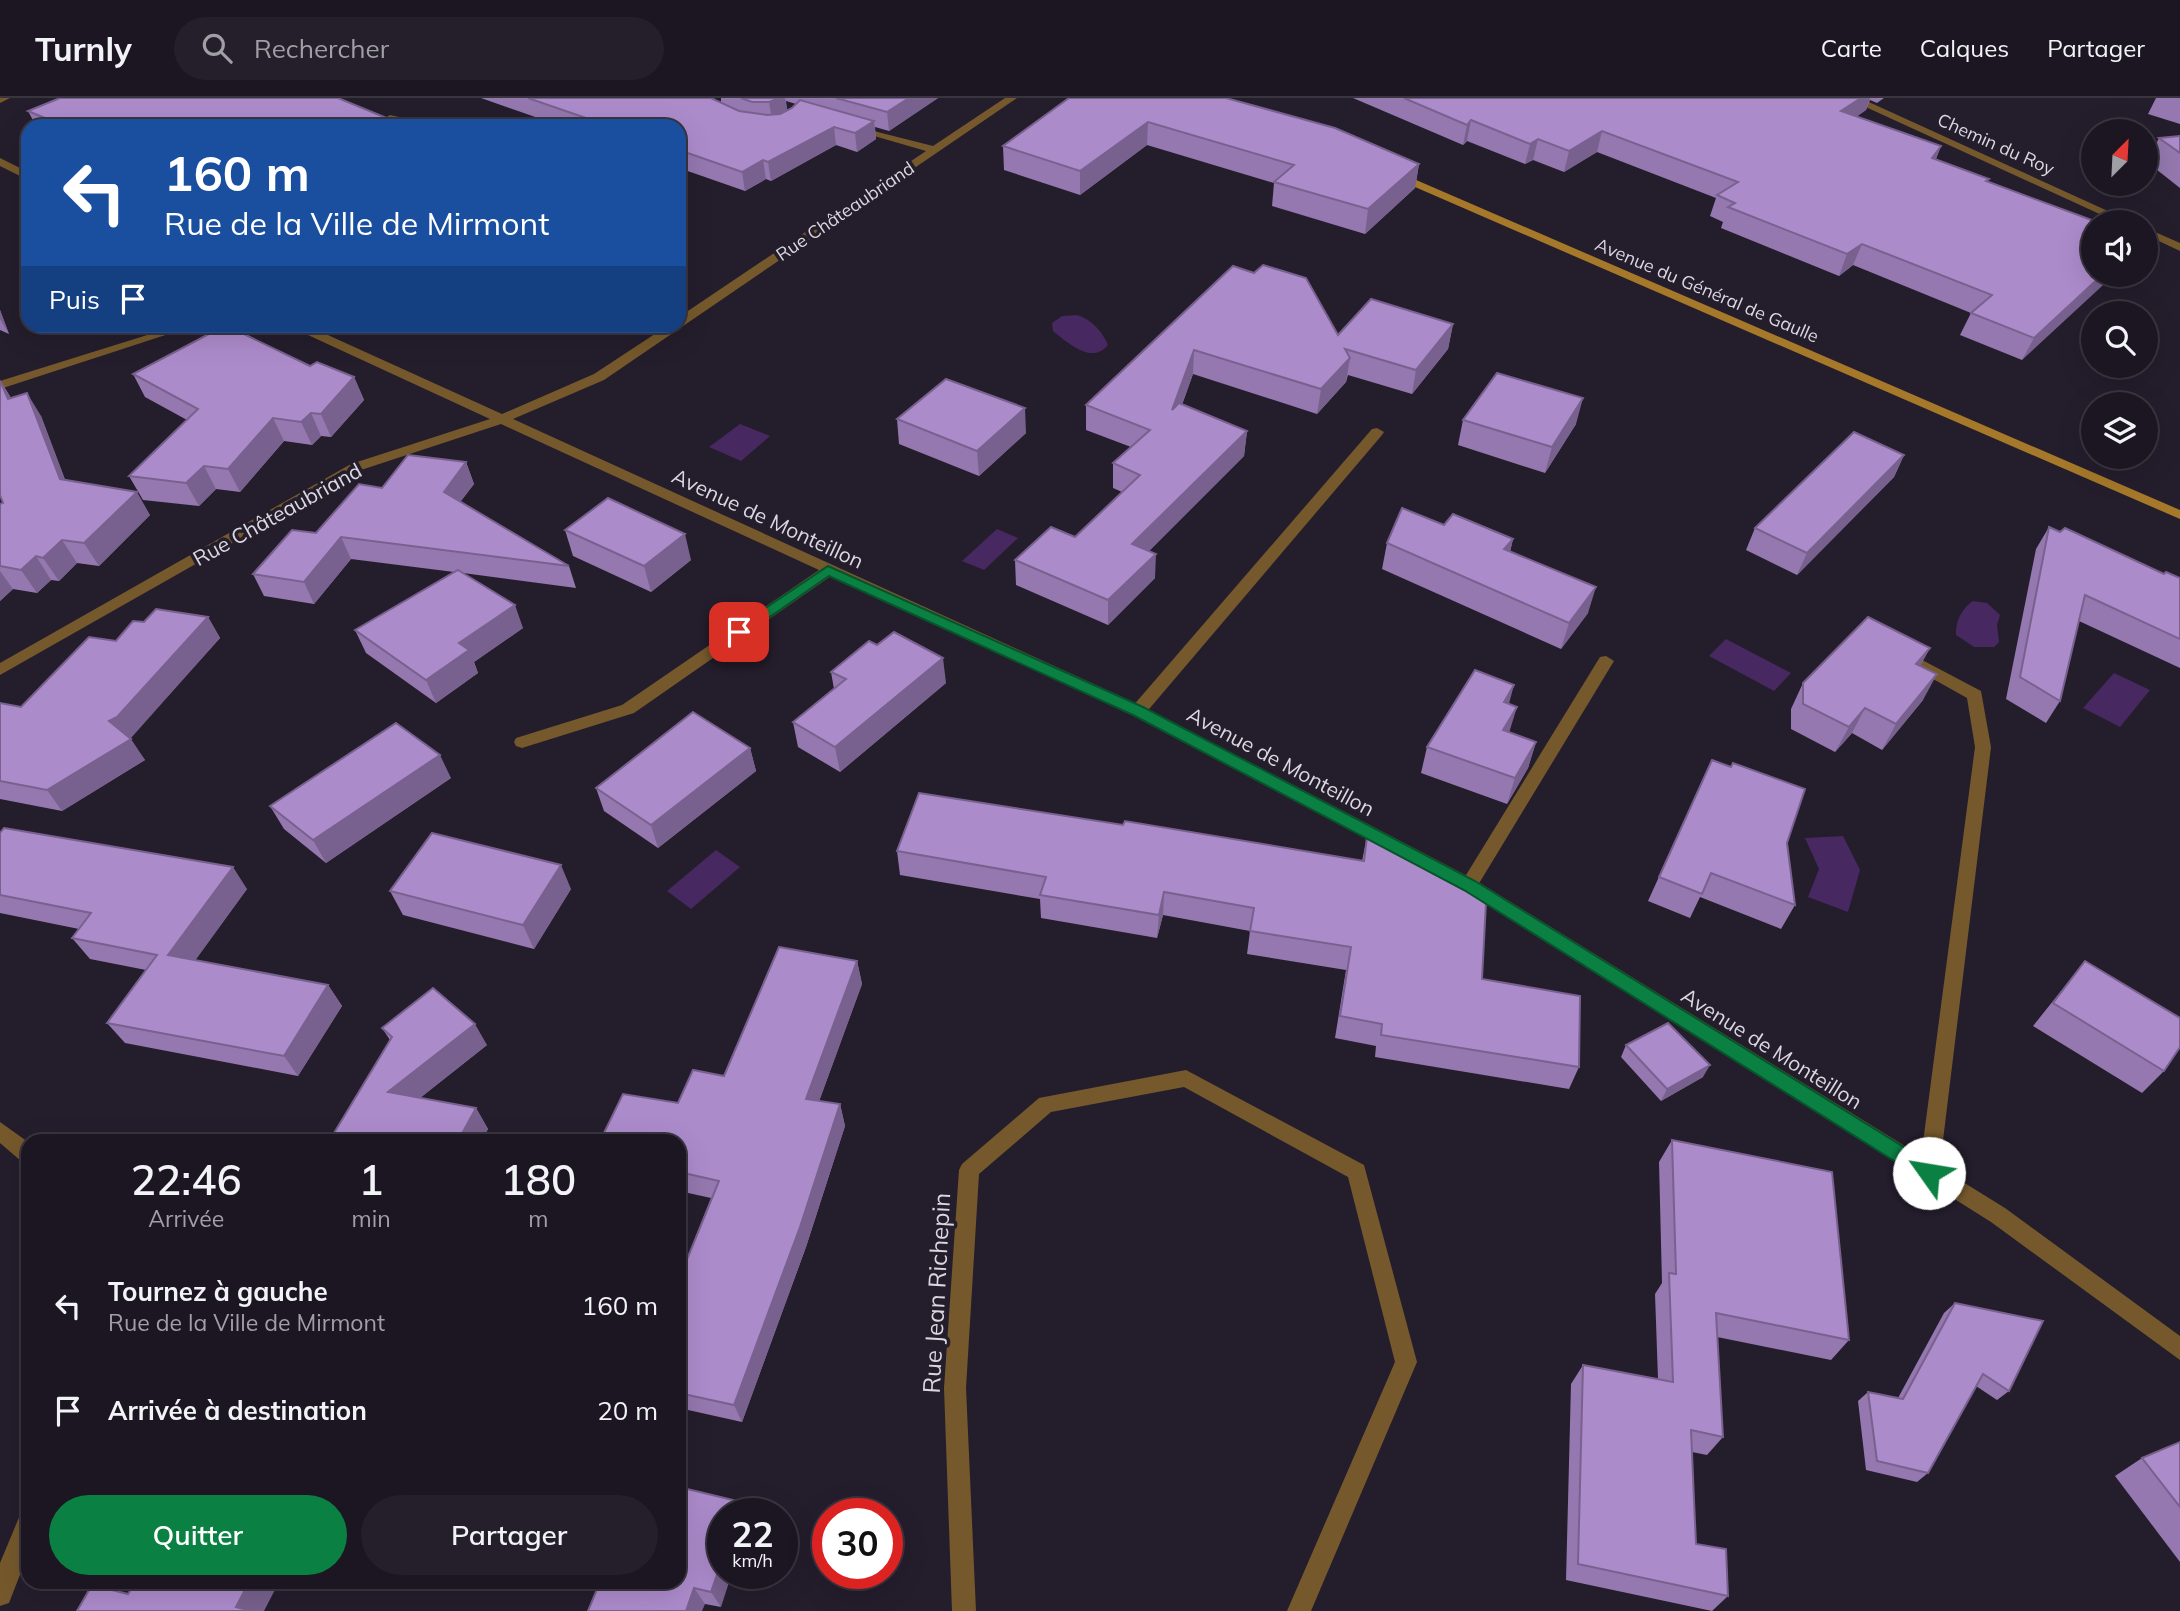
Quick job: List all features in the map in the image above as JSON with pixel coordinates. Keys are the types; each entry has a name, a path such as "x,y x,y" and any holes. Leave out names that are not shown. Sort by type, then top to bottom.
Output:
{"main road":[{"name":"Avenue du Général de Gaulle","path":"1387,170 2180,515"}],"street":[{"path":"0,100 5,98"},
{"name":"Rue Châteaubriand","path":"686,318 1012,98"},
{"name":"Chemin du Roy","path":"1852,98 2099,210"},
{"path":"390,119 394,117"},
{"path":"845,125 934,150"},
{"path":"0,161 21,173"},
{"path":"2158,237 2180,247"},
{"path":"0,385 165,333"},
{"name":"Avenue de Monteillon","path":"314,333 1138,711 1469,885 1998,1215 2180,1349"},
{"name":"Rue Châteaubriand","path":"0,670 356,467 500,420 599,377 664,333"},
{"path":"1138,711 1377,432"},
{"path":"522,741 628,709 828,570"},
{"path":"1907,657 1975,695 1983,747 1929,1173"},
{"path":"1469,885 1605,661"},
{"name":"Rue Jean Richepin","path":"964,1611 955,1388 969,1170 1046,1104 1186,1078 1357,1171 1406,1363 1299,1611"},
{"path":"0,1131 21,1149"},
{"path":"0,1594 21,1541"}],"shaded area":[{"path":"1077,315 1092,323 1103,335 1108,345 1102,351 1088,353 1080,350 1053,331 1052,323 1062,316"},
{"path":"740,424 770,436 741,461 709,447"},
{"path":"997,529 1018,538 984,570 962,561"},
{"path":"1973,601 1987,603 2000,615 1997,625 1999,642 1994,647 1974,647 1956,635 1960,616"},
{"path":"1726,639 1791,673 1774,691 1709,656"},
{"path":"2114,673 2150,690 2120,727 2083,708"},
{"path":"1843,836 1860,870 1848,912 1808,897 1819,869 1805,838"},
{"path":"716,850 740,867 691,909 667,891"}],"building":[{"path":"60,98 338,98 389,119 47,119 28,111"},
{"path":"528,98 711,98 739,111 767,115 780,114 800,100 874,121 855,133 834,127 768,162 763,160 742,172 686,152 686,119 589,119"},
{"path":"741,98 780,98 769,102 752,102"},
{"path":"836,98 909,98 887,112"},
{"path":"1069,98 1226,98 1335,128 1419,164 1368,209 1274,182 1294,165 1148,122 1080,171 1003,146"},
{"path":"1404,98 1861,98 1841,111 1941,146 1932,158 2081,216 2081,287 2089,287 2034,338 1971,313 1992,295 1862,244 1847,254 1728,207 1735,203 1717,195 1738,182 1602,131 1569,151 1538,139 1530,144 1471,120 1467,125"},
{"path":"2180,136 2180,153 2159,138"},
{"path":"1263,265 1306,278 1338,335 1371,299 1453,324 1416,370 1345,349 1350,358 1321,389 1194,350 1172,410 1179,403 1247,431 1132,544 1156,554 1108,600 1015,560 1051,527 1075,537 1140,475 1113,463 1150,430 1086,405 1233,266 1254,273"},
{"path":"211,333 242,333 310,366 317,362 354,377 321,414 311,413 301,422 273,418 228,469 204,466 186,483 129,476 198,409 133,374"},
{"path":"1497,373 1583,398 1552,447 1463,420"},
{"path":"946,379 1025,408 977,451 897,419"},
{"path":"0,381 8,399 27,393 60,479 137,492 84,543 62,540 43,558 36,556 21,570 0,566 0,504 3,503 0,495"},
{"path":"1854,432 1904,455 1807,553 1755,528"},
{"path":"408,455 466,462 444,492 569,566 341,537 304,582 253,574 292,530 316,533 359,484 382,488"},
{"path":"608,498 685,534 644,566 565,530"},
{"path":"1402,508 1444,525 1453,514 1513,539 1504,549 1596,587 1569,623 1387,543"},
{"path":"2049,527 2060,532 2065,528 2164,574 2166,572 2180,578 2180,639 2085,595 2060,701 2020,677"},
{"path":"458,570 515,605 459,643 469,650 426,680 355,630"},
{"path":"156,609 208,617 117,717 109,721 131,739 47,790 0,781 0,703 21,707 89,637 116,641 133,621 144,622"},
{"path":"1868,617 1930,648 1916,664 1937,674 1896,724 1865,708 1849,727 1803,704 1803,683"},
{"path":"894,632 943,658 835,747 793,722 846,679 831,672 869,641 877,645"},
{"path":"1475,670 1514,685 1504,702 1517,707 1503,730 1536,742 1515,778 1427,747"},
{"path":"693,712 750,748 651,825 596,788"},
{"path":"396,723 440,755 313,840 270,806"},
{"path":"1712,760 1731,767 1733,763 1805,789 1787,843 1795,905 1711,873 1702,894 1659,877"},
{"path":"919,793 1123,825 1125,821 1364,861 1367,837 1486,902 1482,979 1580,996 1579,1067 1381,1035 1382,1024 1340,1016 1351,947 1250,931 1254,908 1164,892 1159,915 1040,895 1046,877 897,851"},
{"path":"4,828 233,867 168,955 328,985 284,1056 107,1023 157,955 72,938 91,913 0,895 0,833"},
{"path":"432,833 561,865 523,925 390,891"},
{"path":"779,947 857,961 806,1099 840,1104 800,1227 734,1405 686,1395 686,1262 719,1181 686,1174 686,1134 603,1134 623,1094 678,1103 693,1070 724,1076"},
{"path":"2085,961 2180,1018 2180,1047 2164,1071 2053,1003"},
{"path":"433,988 475,1024 388,1092 476,1108 462,1134 334,1133 392,1037 382,1028"},
{"path":"1668,1023 1710,1065 1667,1089 1626,1045"},
{"path":"1672,1140 1832,1172 1849,1340 1716,1313 1723,1437 1691,1430 1696,1544 1726,1549 1728,1596 1578,1564 1583,1365 1673,1382 1669,1273 1676,1274"},
{"path":"1955,1303 2043,1321 2009,1391 1983,1374 1928,1473 1877,1461 1868,1392 1903,1399"},
{"path":"2180,1442 2180,1507 2142,1458"},
{"path":"686,1489 724,1498 707,1498 707,1589 712,1589 711,1592 694,1588 686,1611 588,1611 597,1589 686,1589"},
{"path":"90,1589 108,1589 128,1594 131,1589 245,1589 236,1607 252,1611 77,1611"}],"route":[{"path":"739,632 828,570 1091,689 1138,711 1469,885 1929,1173"}]}
